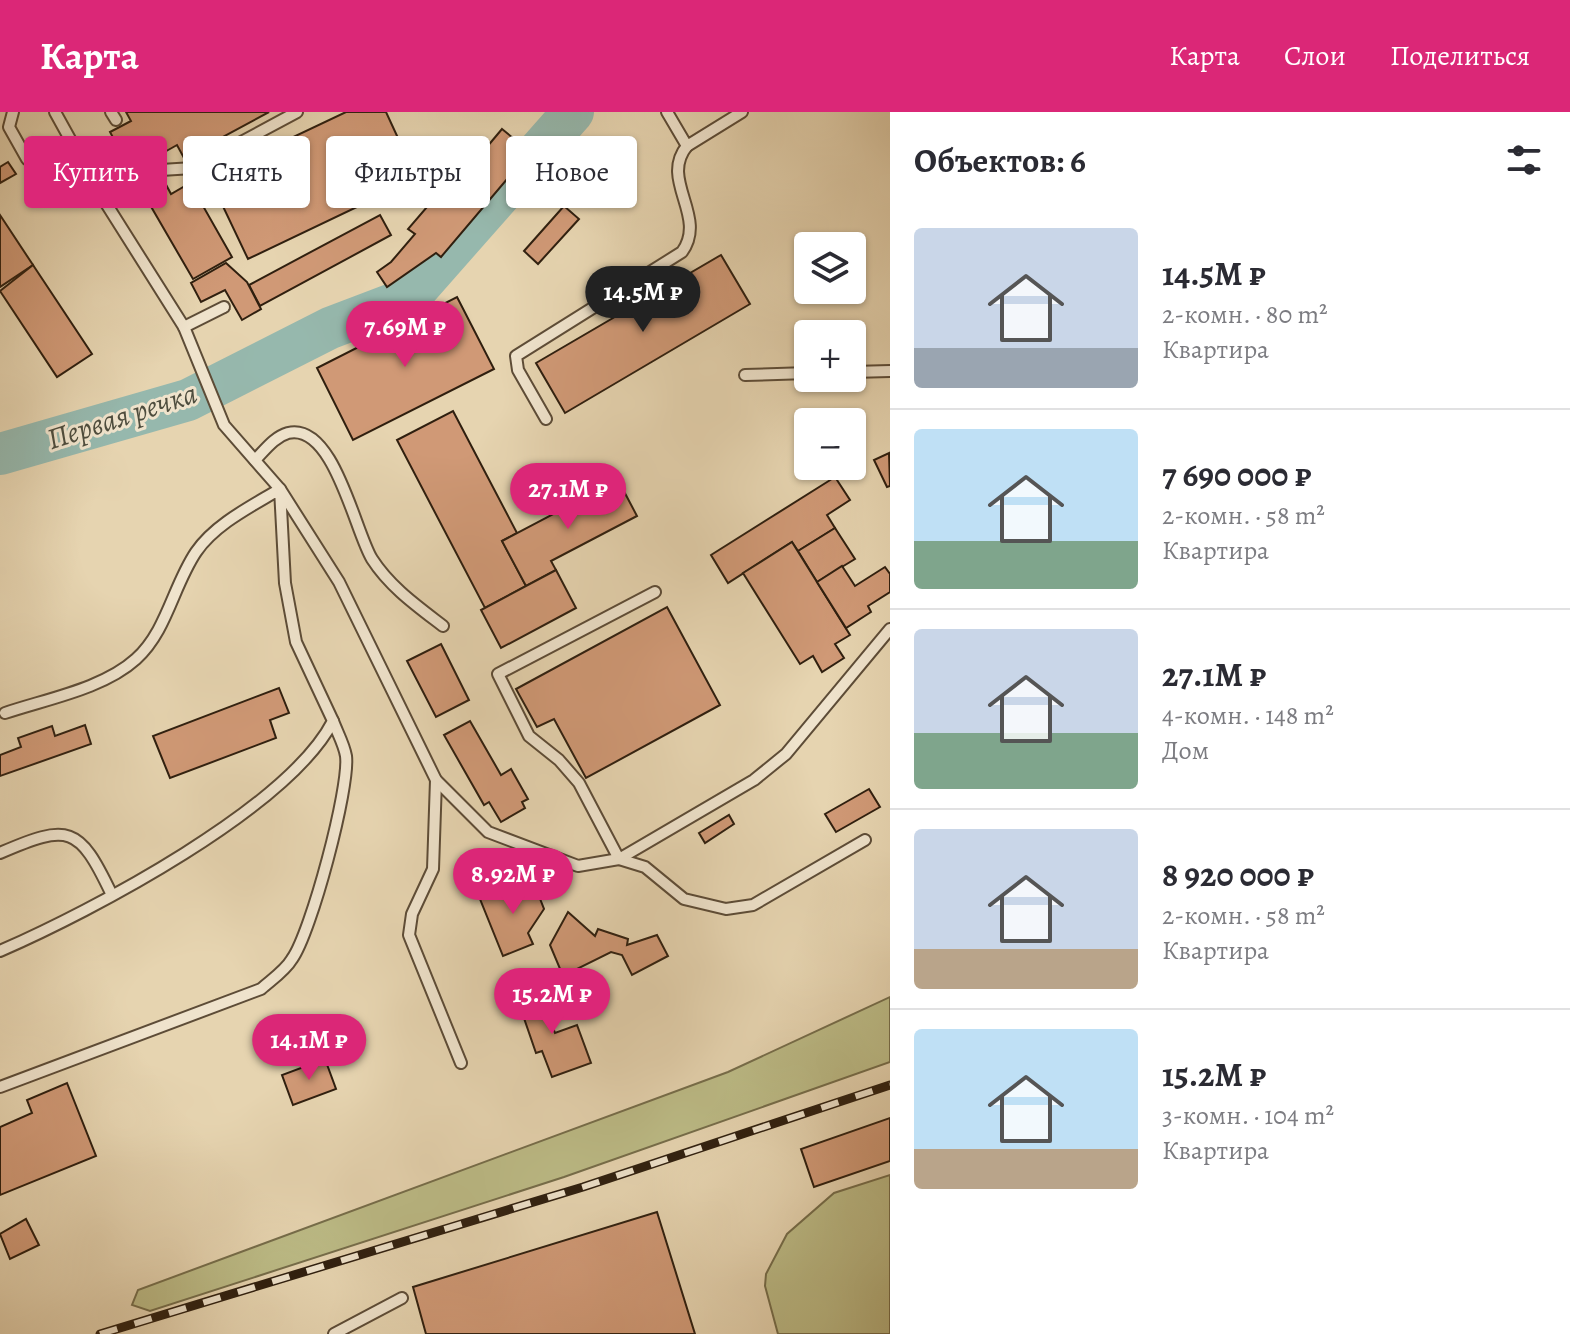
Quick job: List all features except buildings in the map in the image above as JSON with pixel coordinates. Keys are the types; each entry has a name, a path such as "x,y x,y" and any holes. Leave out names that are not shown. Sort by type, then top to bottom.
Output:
{"lane":[{"path":"13,112 9,127 24,154"},
{"path":"55,112 68,136"},
{"path":"167,170 193,168 297,112"},
{"path":"667,112 687,146"},
{"path":"546,419 518,370 516,356 682,252 691,239 691,218 675,172 677,158 687,146 742,112"},
{"path":"109,208 184,327 224,425 280,489 339,582 436,780 488,832 578,866 619,859 754,780 786,754 890,629"},
{"path":"184,327 224,307"},
{"path":"866,372 890,371"},
{"path":"745,375 794,373"},
{"path":"255,460 277,438 291,432 302,434 321,448 336,468 370,557 401,593 443,626"},
{"path":"5,713 105,679 134,661 153,641 196,552 243,511 280,489"},
{"path":"0,1087 261,989 292,961 306,932 328,860 346,757 333,721 296,642 285,583 280,489"},
{"path":"655,592 498,674 529,736 559,760 579,783 619,859 645,867 684,899 726,909 753,905 865,840"},
{"path":"0,951 42,933 214,835 298,770 322,743 333,721"},
{"path":"436,780 433,869 412,914 409,935 461,1063"},
{"path":"0,853 37,837 58,834 78,838 92,854 111,893"},
{"path":"334,1334 402,1298"}],"shaded area":[{"path":"890,997 890,1062 564,1177 150,1311 132,1305 138,1290 728,1072"},
{"path":"890,1175 890,1334 778,1334 765,1286 766,1274 787,1234 834,1193"}],"waterway":[{"name":"Первая речка","path":"0,454 188,400 330,328 409,298 573,112"}],"railway":[{"path":"100,1334 583,1187 890,1085"}]}
